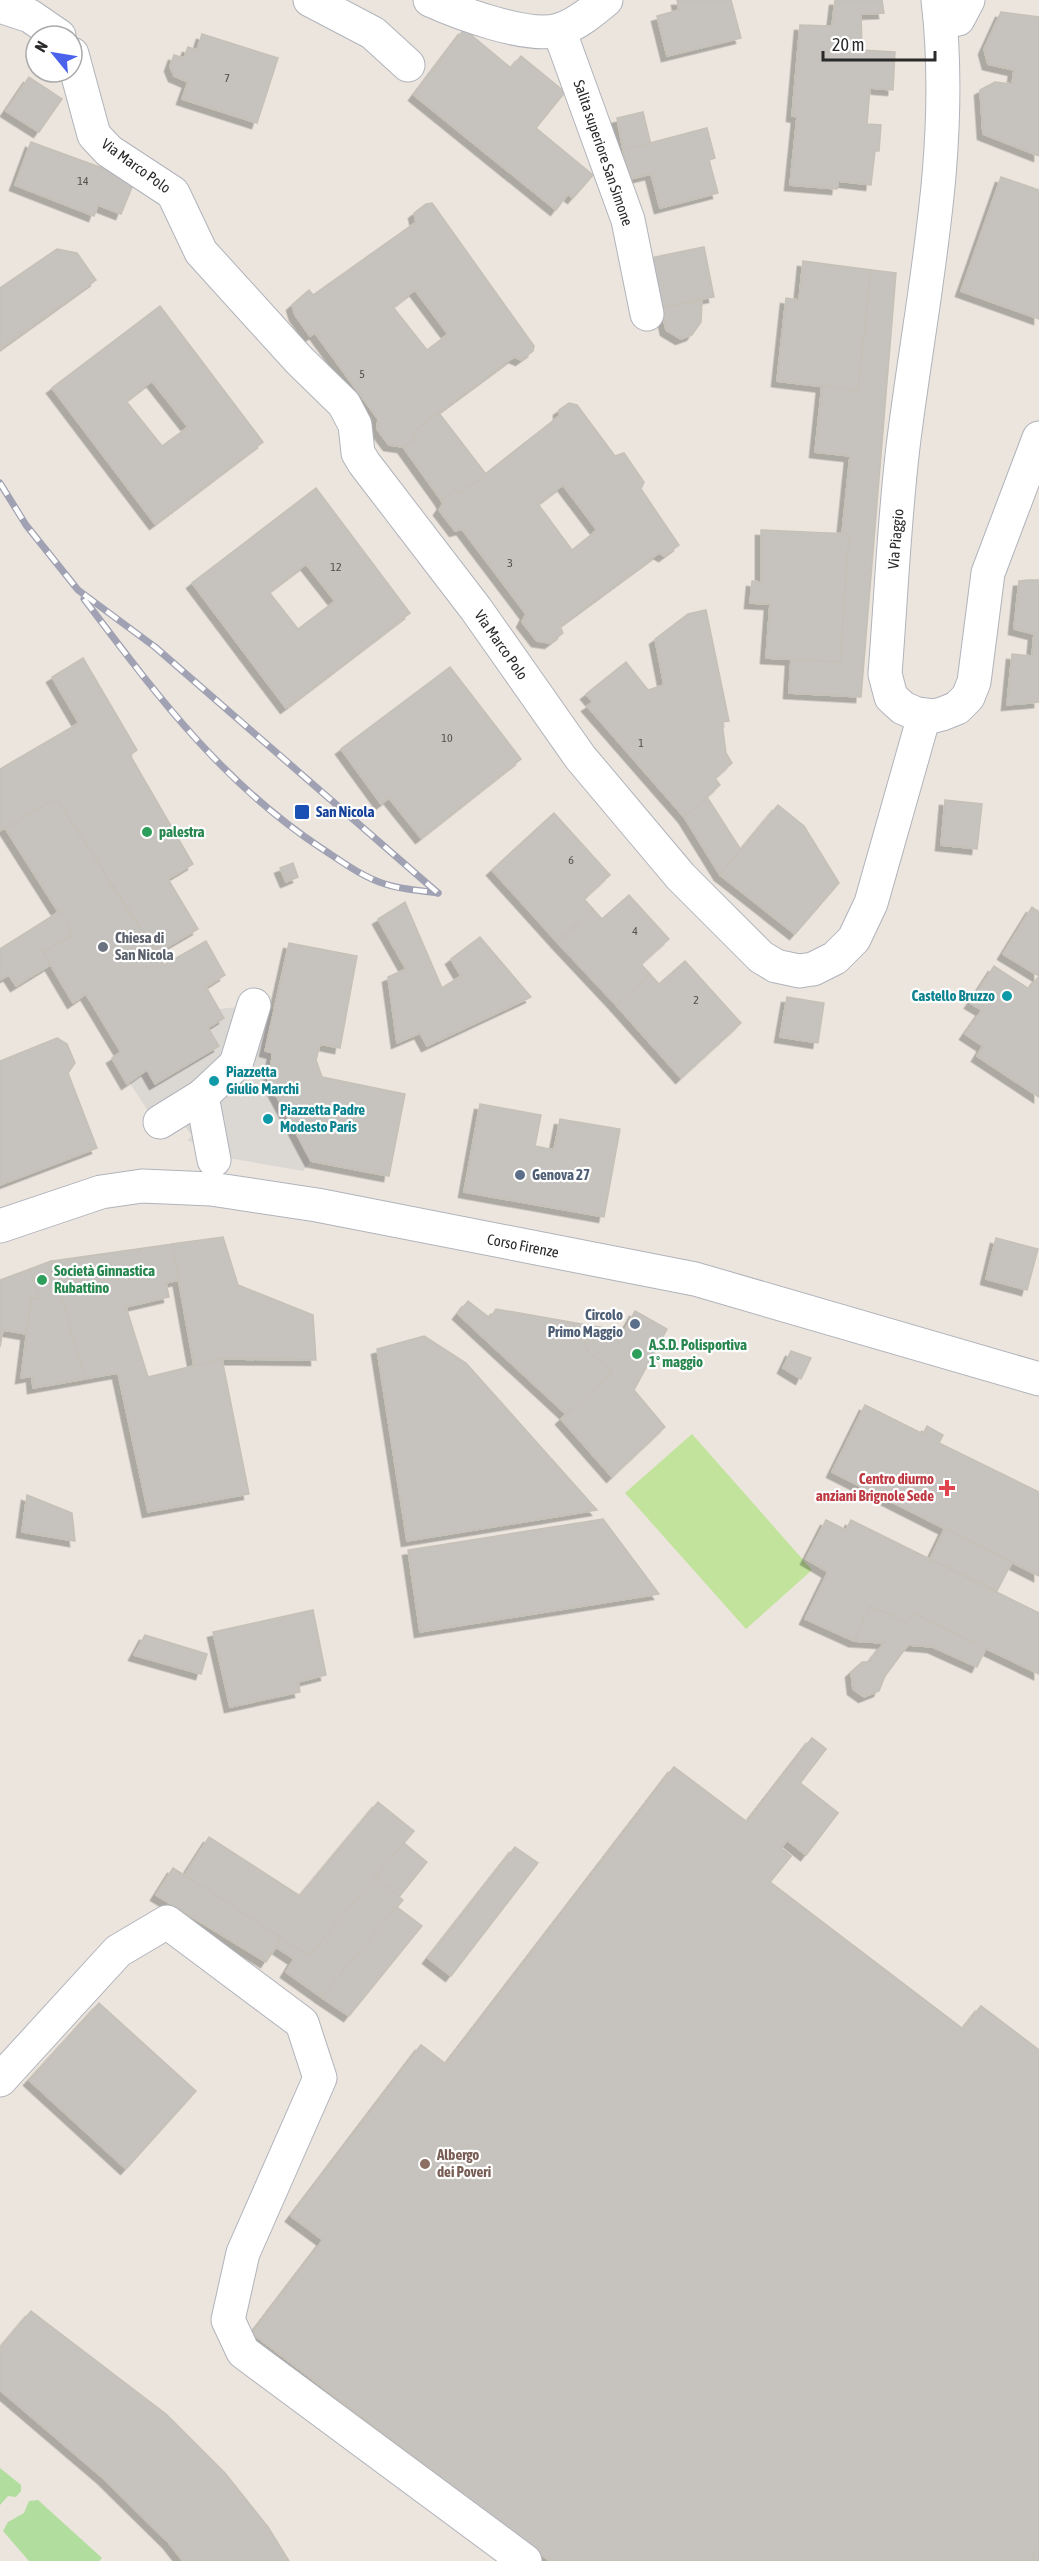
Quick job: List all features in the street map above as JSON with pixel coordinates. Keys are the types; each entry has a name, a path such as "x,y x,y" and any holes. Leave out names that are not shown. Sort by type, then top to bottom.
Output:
{"street":[{"path":"310,0 373,33 408,65"},
{"path":"430,0 460,14 508,27 537,31 559,30 606,0"},
{"name":"Via Piaggio","path":"924,716 897,704 887,689 885,674 903,448 942,158 940,12 958,19 968,0"},
{"path":"0,6 30,16 42,24"},
{"name":"Salita superiore San Simone","path":"559,30 628,220 647,314"},
{"name":"Via Marco Polo","path":"80,84 94,135 109,151 173,193 201,252 299,360 344,404 355,425 358,453 364,463 476,609 580,757 681,877 761,957 784,969 799,972 813,969 835,958 854,939 871,903 924,716"},
{"path":"924,716 934,716 957,708 972,690 988,573 1039,438"},
{"path":"160,1122 202,1096 236,1064 254,1005"},
{"path":"202,1096 214,1160"},
{"name":"Corso Firenze","path":"0,1226 101,1192 153,1186 212,1189 317,1205 695,1279 1039,1379"},
{"path":"0,2080 118,1951 167,1922 302,2024 320,2078 243,2253 228,2320 243,2352 525,2561"}],"green space":[{"path":"692,1434 812,1570 746,1629 625,1493"},
{"path":"0,2468 21,2485 21,2491 16,2497 8,2496 0,2505"},
{"path":"38,2500 102,2558 99,2561 29,2561 3,2531 8,2522 24,2513 29,2501"}],"shaded area":[{"name":"Piazzetta Giulio Marchi","path":"254,1005 276,1010 268,1080 311,1161 303,1171 228,1158 187,1140 192,1136 185,1126 160,1129 129,1082 224,1018 219,1009"}],"building":[{"path":"677,0 731,0 741,38 667,56 657,16 679,10"},
{"path":"835,0 882,0 884,13 861,14 862,50 895,52 893,90 870,88 867,124 881,125 879,151 875,151 871,185 838,181 837,189 790,185 797,117 792,116 800,25 832,26"},
{"path":"1001,12 1039,17 1039,156 983,134 980,90 995,82 1012,84 1014,70 988,64 984,49"},
{"path":"464,29 511,68 521,56 565,92 536,128 593,175 573,198 568,194 556,210 414,95"},
{"path":"202,34 278,58 257,123 182,99 188,82 174,76 170,66 174,55 184,58 188,47 197,50"},
{"path":"24,84 40,84 62,99 39,132 6,111"},
{"path":"643,112 651,145 623,150 617,118"},
{"path":"707,128 715,158 709,160 718,193 660,208 651,174 630,179 623,150"},
{"path":"31,142 135,180 121,214 98,205 94,216 15,185"},
{"path":"1001,177 1039,190 1039,319 961,291"},
{"path":"432,203 534,346 533,351 521,360 514,357 414,431 415,438 403,447 389,445 377,429 378,419 315,333 310,336 295,315 292,305 309,290 313,295 416,222 414,213 426,204","holes":["415,290 448,334 427,350 393,307"]},
{"path":"704,247 714,297 661,307 650,258"},
{"path":"57,249 77,253 96,280 0,349 0,288"},
{"path":"803,261 871,270 858,391 777,381 786,298 799,300"},
{"path":"871,270 896,273 861,697 789,693 791,659 840,662 849,534 842,534 850,456 815,452 822,385 858,391"},
{"path":"702,301 701,322 692,335 681,339 666,330 661,307"},
{"path":"160,306 263,442 155,524 52,388","holes":["152,381 188,427 162,446 126,401"]},
{"path":"569,403 577,405 615,456 624,453 644,482 641,489 679,545 664,556 659,553 560,626 563,633 550,643 537,641 522,622 526,614 462,529 455,531 439,510 443,504 441,500 455,490 461,493 559,416 559,410","holes":["563,485 597,530 572,550 538,504"]},
{"path":"439,413 486,474 461,493 455,490 441,500 403,447 415,438 414,431"},
{"path":"316,488 410,613 286,708 192,583","holes":["306,564 335,601 298,629 269,592"]},
{"path":"761,530 849,534 840,662 766,658 770,604 750,603 752,581 761,582"},
{"path":"1039,580 1039,702 1007,705 1012,654 1032,656 1034,634 1014,629 1019,581"},
{"path":"706,610 729,721 722,722 726,753 732,763 715,778 720,785 684,817 587,706 593,702 586,694 626,662 648,690 664,685 655,639 688,614"},
{"path":"83,658 137,750 130,755 193,864 168,879 198,929 157,953 56,798 0,831 0,769 79,723 52,677"},
{"path":"450,667 521,759 421,838 389,798 381,804 341,749"},
{"path":"707,797 741,850 720,875 684,817"},
{"name":"Chiesa di San Nicola","path":"56,798 164,965 206,941 225,975 206,987 224,1018 208,1028 219,1046 155,1084 147,1070 127,1084 112,1058 121,1052 86,994 73,1003 43,952 73,935 5,828"},
{"path":"945,800 982,804 977,849 941,845"},
{"path":"778,805 804,826 839,883 795,934 720,875"},
{"path":"554,813 610,875 584,899 593,909 557,942 492,870"},
{"path":"293,863 298,877 286,882 280,868"},
{"path":"629,895 669,939 641,964 650,974 616,1005 557,942 593,909 602,919"},
{"path":"405,902 442,988 461,976 451,959 480,937 531,997 427,1046 420,1033 397,1043 388,977 406,969 378,919"},
{"path":"1032,907 1039,912 1039,976 1003,954"},
{"path":"60,911 73,935 43,952 50,965 16,986 9,975 0,980 0,949"},
{"path":"289,943 357,956 340,1048 320,1044 316,1060 322,1077 405,1094 389,1176 311,1161 268,1080 273,1053 265,1051"},
{"path":"685,961 741,1023 681,1078 616,1005 650,974 659,984"},
{"name":"Castello Bruzzo","path":"994,966 1029,989 1039,976 1039,1097 977,1056 983,1046 965,1034 982,1010 970,1003"},
{"path":"787,997 824,1003 818,1043 780,1037"},
{"path":"57,1038 67,1044 75,1063 68,1073 97,1148 0,1185 0,1061"},
{"path":"480,1104 541,1115 535,1146 554,1150 560,1119 620,1129 604,1217 464,1192"},
{"path":"223,1237 238,1285 313,1315 316,1360 222,1359 194,1366 172,1244"},
{"path":"996,1238 1038,1249 1027,1290 986,1279"},
{"path":"172,1244 179,1280 166,1283 169,1297 126,1307 148,1377 222,1359 249,1494 148,1512 118,1373 85,1379 51,1261"},
{"path":"51,1261 85,1379 33,1388 32,1376 21,1378 31,1299 39,1298 30,1269"},
{"path":"30,1269 39,1298 31,1299 26,1334 3,1330 0,1347 0,1280"},
{"path":"468,1301 490,1318 496,1309 588,1325 585,1344 588,1351 613,1371 567,1415 458,1314"},
{"path":"635,1311 667,1329 634,1390 665,1427 612,1477 561,1419 613,1371 588,1351 585,1344 588,1325 624,1331"},
{"path":"424,1336 466,1363 597,1510 407,1541 377,1349"},
{"path":"791,1351 811,1358 801,1379 783,1368"},
{"name":"Centro diurno anziani Brignole Sede","path":"865,1405 923,1434 927,1426 943,1435 939,1443 1039,1492 1039,1576 832,1472"},
{"path":"27,1495 72,1513 75,1541 22,1532"},
{"path":"603,1519 659,1594 420,1632 408,1550"},
{"path":"826,1520 846,1530 851,1520 1039,1613 1039,1674 912,1613 908,1623 870,1606 854,1641 805,1619 828,1572 806,1559"},
{"path":"945,1528 1012,1562 997,1591 930,1559"},
{"path":"870,1606 908,1623 912,1613 986,1648 977,1667 933,1647 908,1645 885,1676 879,1691 864,1697 853,1689 851,1672 862,1662 869,1662 884,1643 854,1641"},
{"path":"313,1610 326,1675 298,1682 300,1692 230,1707 213,1632"},
{"path":"145,1635 207,1654 201,1674 134,1655"},
{"name":"Albergo dei Poveri","path":"812,1738 826,1749 800,1783 838,1813 806,1855 787,1840 781,1848 791,1856 770,1882 963,2029 981,2006 1039,2050 1039,2247 971,2195 804,2411 910,2491 899,2505 973,2561 872,2561 757,2472 688,2561 550,2561 252,2333 323,2240 291,2216 421,2045 446,2064 674,1767 747,1822","holes":["672,1966 889,2133 712,2363 495,2196","458,2244 675,2410 575,2541 358,2375"]},
{"path":"812,1738 826,1749 800,1783 838,1813 806,1855 787,1840 781,1848 791,1856 770,1882 963,2029 981,2006 1039,2050 1039,2561 550,2561 252,2333 323,2240 291,2216 421,2045 446,2064 674,1767 747,1822"},
{"path":"378,1802 414,1831 309,1956 184,1876 209,1837 300,1896"},
{"path":"404,1843 427,1862 399,1897 375,1877"},
{"path":"515,1847 538,1863 451,1976 428,1958"},
{"path":"173,1868 282,1938 266,1962 156,1895"},
{"path":"375,1877 403,1900 321,1997 286,1972 294,1959 276,1947 282,1938 309,1956"},
{"path":"397,1907 422,1926 349,2016 321,1997"},
{"path":"99,2003 196,2091 126,2169 29,2080"},
{"path":"31,2311 166,2414 225,2473 268,2527 289,2561 183,2561 169,2543 103,2478 0,2390 0,2348"},
{"path":"1039,2548 1039,2561 1029,2561"}],"railway":[{"path":"0,483 26,525 78,590 155,647 438,893"},
{"path":"84,599 164,702 221,765 251,794 321,848 368,877 398,888 438,893"}],"place":[{"name":"San Nicola","path":"302,812"},
{"name":"palestra","path":"147,832"},
{"name":"Chiesa di San Nicola","path":"103,947"},
{"name":"Castello Bruzzo","path":"1007,996"},
{"name":"Piazzetta Giulio Marchi","path":"214,1081"},
{"name":"Piazzetta Padre Modesto Paris","path":"268,1119"},
{"name":"Genova 27","path":"520,1175"},
{"name":"Società Ginnastica Rubattino","path":"42,1280"},
{"name":"Circolo Primo Maggio","path":"635,1324"},
{"name":"A.S.D. Polisportiva 1° maggio","path":"637,1354"},
{"name":"Centro diurno anziani Brignole Sede","path":"947,1488"},
{"name":"Albergo dei Poveri","path":"425,2164"}]}
